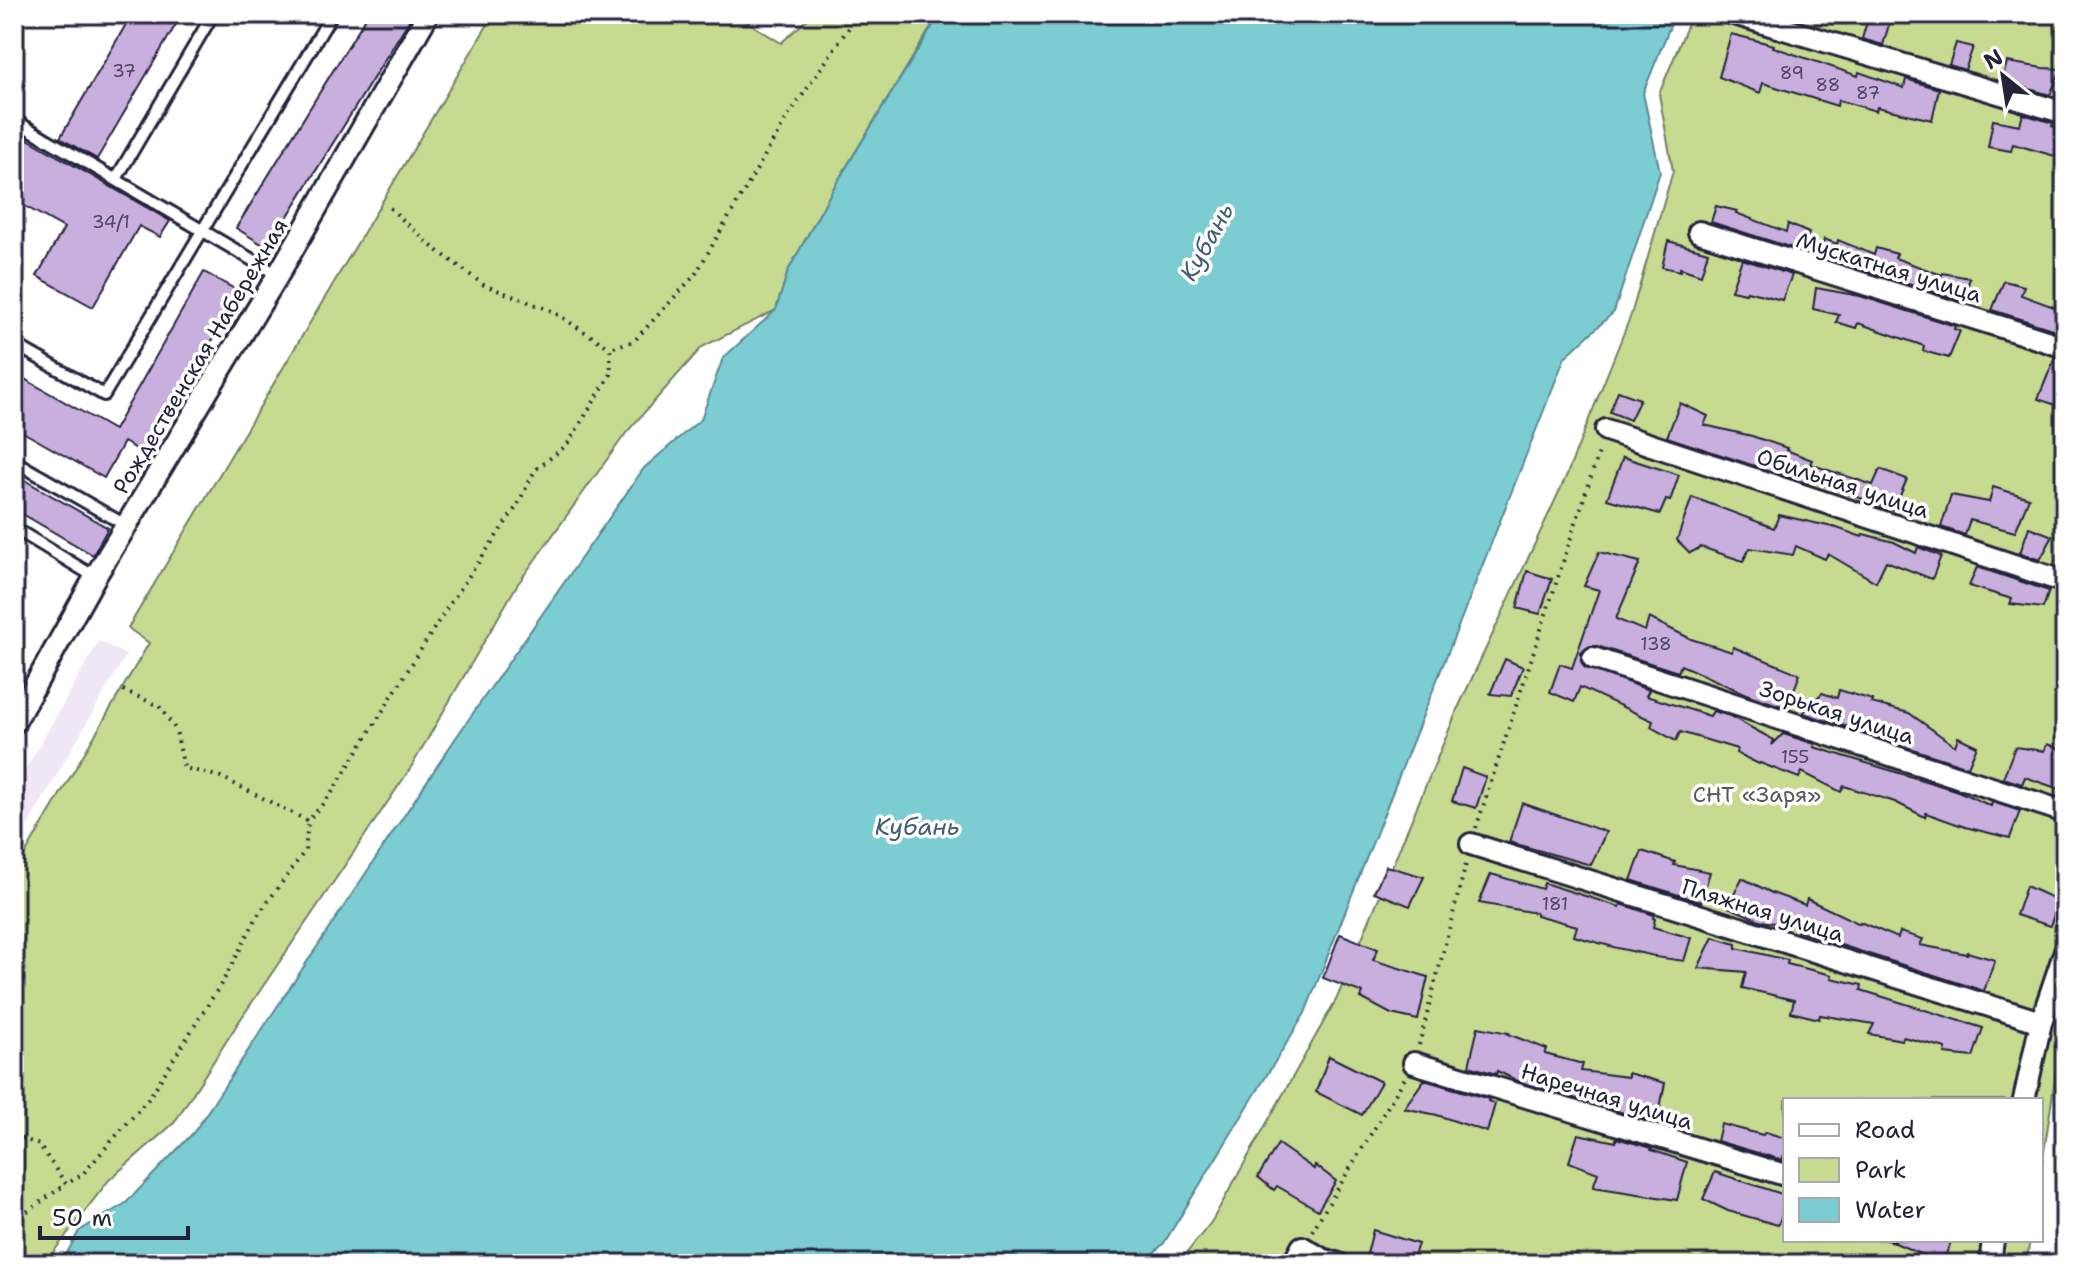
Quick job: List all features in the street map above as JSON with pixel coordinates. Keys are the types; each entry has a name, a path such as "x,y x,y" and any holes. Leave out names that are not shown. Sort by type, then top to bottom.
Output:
{"street":[{"name":"Рождественская Набережная","path":"14,723 95,577 278,275 428,14"},
{"path":"1734,14 2065,113"},
{"name":"Мускатная улица","path":"1699,232 2065,347"},
{"name":"Обильная улица","path":"1606,430 2065,582"},
{"name":"Зорькая улица","path":"1593,658 2065,812"},
{"name":"Пляжная улица","path":"1471,844 2041,1022"},
{"path":"2024,1098 2041,1022 2065,951"},
{"name":"Наречная улица","path":"1414,1063 1783,1174"},
{"path":"1990,1264 1993,1242"},
{"path":"1297,1256 1327,1262"}],"lane":[{"path":"116,179 213,14"},
{"path":"14,344 104,395 332,14"},
{"path":"14,120 278,275"},
{"path":"14,461 127,526"},
{"path":"14,528 95,577"}],"path":[{"path":"390,208 430,245 484,285 552,311 610,348 634,341 695,275 785,121 858,14"},
{"path":"14,1221 82,1175 149,1098 226,976 258,915 305,851 308,821 331,794 443,614 517,506 535,470 567,445 611,374 610,348"},
{"path":"123,690 159,706 176,730 184,768 221,777 308,821"},
{"path":"14,1135 39,1145 66,1184"}],"shaded area":[{"path":"99,641 126,655 14,849 14,790"}],"green space":[{"path":"494,14 735,14 781,43 813,14 939,14 833,189 788,271 776,310 702,347 626,433 517,585 410,769 174,1123 109,1180 44,1264 14,1264 14,873 149,643 128,628"},
{"name":"СНТ «Заря»","path":"1692,14 2065,14 2065,1029 2043,1159 2043,1098 1783,1098 1783,1242 2030,1242 2026,1264 1178,1264 1212,1221 1337,998 1459,706 1565,479 1631,315 1673,171 1659,94"}],"water":[{"name":"Кубань","path":"940,14 1675,14 1643,93 1660,172 1614,312 1565,357 1305,1013 1164,1243 1142,1264 61,1264 79,1231 126,1203 194,1132 455,739 644,468 701,419 723,358 776,310 788,271 833,189"}],"building":[{"path":"132,14 182,14 97,159 60,138"},
{"path":"368,14 413,14 268,248 236,228"},
{"path":"1868,18 1890,21 1883,45 1862,39"},
{"path":"1731,34 1774,45 1858,76 1859,72 1904,88 1906,79 1939,89 1932,120 1877,107 1876,111 1838,100 1837,106 1763,83 1760,93 1719,77"},
{"path":"1956,43 1973,47 1965,70 1949,65"},
{"path":"2007,62 2061,69 2050,95 2002,81"},
{"path":"2023,114 2065,130 2065,159 2013,144 2011,151 1988,147 1993,120 2020,125"},
{"path":"14,131 170,221 160,237 139,226 93,307 37,276 64,228 14,200"},
{"path":"1716,206 1737,211 1786,232 1788,224 1809,233 1802,251 1711,222"},
{"path":"1824,239 1837,244 1838,240 1874,255 1876,248 1942,275 1970,278 1963,301 1821,257"},
{"path":"1668,241 1708,252 1701,275 1680,268 1680,271 1662,267"},
{"path":"1742,259 1792,275 1782,300 1731,290"},
{"path":"204,272 240,292 147,455 124,442 104,478 14,427 14,373 114,430"},
{"path":"2004,281 2024,286 2021,295 2065,311 2065,333 1992,310"},
{"path":"1816,288 1860,296 1955,326 1954,329 1960,331 1949,358 1923,351 1924,346 1858,323 1856,328 1836,322 1839,315 1813,309"},
{"path":"2055,357 2065,360 2065,408 2038,399"},
{"path":"1618,391 1640,399 1630,420 1610,412"},
{"path":"1680,403 1708,416 1704,425 1787,448 1812,460 1810,464 1873,485 1880,469 1907,479 1894,510 1809,480 1808,483 1800,481 1667,437"},
{"path":"1623,457 1679,475 1670,501 1666,500 1660,514 1607,499"},
{"path":"14,474 108,528 93,555 14,509"},
{"path":"1993,487 2029,498 2015,532 1970,520 1965,535 1941,527 1951,495 1989,502"},
{"path":"1692,497 1774,528 1779,515 1862,537 1863,534 1894,542 1916,553 1918,547 1941,556 1932,579 1886,561 1876,582 1828,554 1825,559 1796,546 1793,555 1750,548 1743,561 1701,547 1690,553 1677,540"},
{"path":"2029,527 2053,536 2040,560 2020,553"},
{"path":"1599,552 1640,562 1616,619 1645,631 1649,618 1691,639 1732,652 1733,647 1800,674 1787,708 1746,694 1681,665 1678,672 1597,646 1590,646 1581,653 1584,667 1649,690 1646,696 1710,716 1713,711 1730,716 1774,740 1772,745 1783,734 1815,744 1814,747 1958,791 1991,806 1992,802 2020,811 2010,838 1926,813 1925,817 1895,802 1844,786 1841,792 1802,772 1799,778 1759,764 1736,753 1737,749 1680,732 1676,741 1651,727 1653,721 1580,687 1574,702 1550,692 1560,664 1572,668 1599,590 1584,586"},
{"path":"1977,567 2049,591 2043,608 2010,604 2012,599 1969,586"},
{"path":"1527,571 1552,579 1540,614 1517,608"},
{"path":"1505,659 1523,667 1511,696 1490,694"},
{"path":"1839,690 1909,713 1955,746 1958,737 1977,746 1968,767 1803,713 1822,693 1837,698"},
{"path":"2047,744 2065,751 2065,791 2025,777 2022,784 2003,778 2015,747 2044,751"},
{"path":"1462,768 1486,777 1476,808 1452,801"},
{"path":"1522,803 1606,832 1591,865 1509,842"},
{"path":"1642,851 1675,862 1674,865 1710,872 1701,902 1631,880"},
{"path":"1386,866 1424,877 1410,906 1374,892"},
{"path":"1491,874 1542,889 1544,883 1654,915 1653,927 1691,938 1684,961 1655,957 1574,936 1577,926 1536,913 1479,903"},
{"path":"1742,878 1805,905 1807,899 1898,938 1900,932 1923,939 1920,945 1995,960 1984,991 1797,931 1798,927 1762,921 1728,907"},
{"path":"2026,886 2059,901 2050,926 2016,915"},
{"path":"1340,934 1378,949 1373,960 1428,977 1418,1020 1391,1014 1361,998 1363,993 1323,978"},
{"path":"1713,937 1736,944 1736,948 1788,960 1787,964 1862,985 1861,990 1983,1028 1973,1057 1945,1054 1946,1048 1903,1037 1902,1040 1869,1034 1874,1024 1820,1015 1819,1019 1791,1012 1794,1000 1742,988 1746,972 1698,968"},
{"path":"1478,1027 1509,1033 1547,1049 1545,1054 1583,1064 1581,1071 1628,1077 1628,1073 1665,1083 1657,1123 1520,1082 1497,1071 1496,1074 1469,1066"},
{"path":"1329,1056 1381,1082 1362,1115 1316,1092"},
{"path":"1424,1080 1489,1099 1495,1104 1487,1132 1437,1115 1404,1108"},
{"path":"1721,1124 1763,1135 1765,1132 1783,1137 1783,1158 1782,1160 1717,1141"},
{"path":"1578,1134 1616,1142 1616,1138 1687,1162 1677,1200 1593,1187 1598,1173 1569,1162"},
{"path":"1278,1144 1336,1181 1318,1210 1277,1186 1274,1190 1258,1177"},
{"path":"1715,1172 1783,1194 1783,1212 1778,1225 1728,1211 1703,1199"},
{"path":"1373,1230 1418,1244 1411,1264 1380,1264 1366,1258"},
{"path":"1893,1242 1951,1242 1942,1263"}]}
